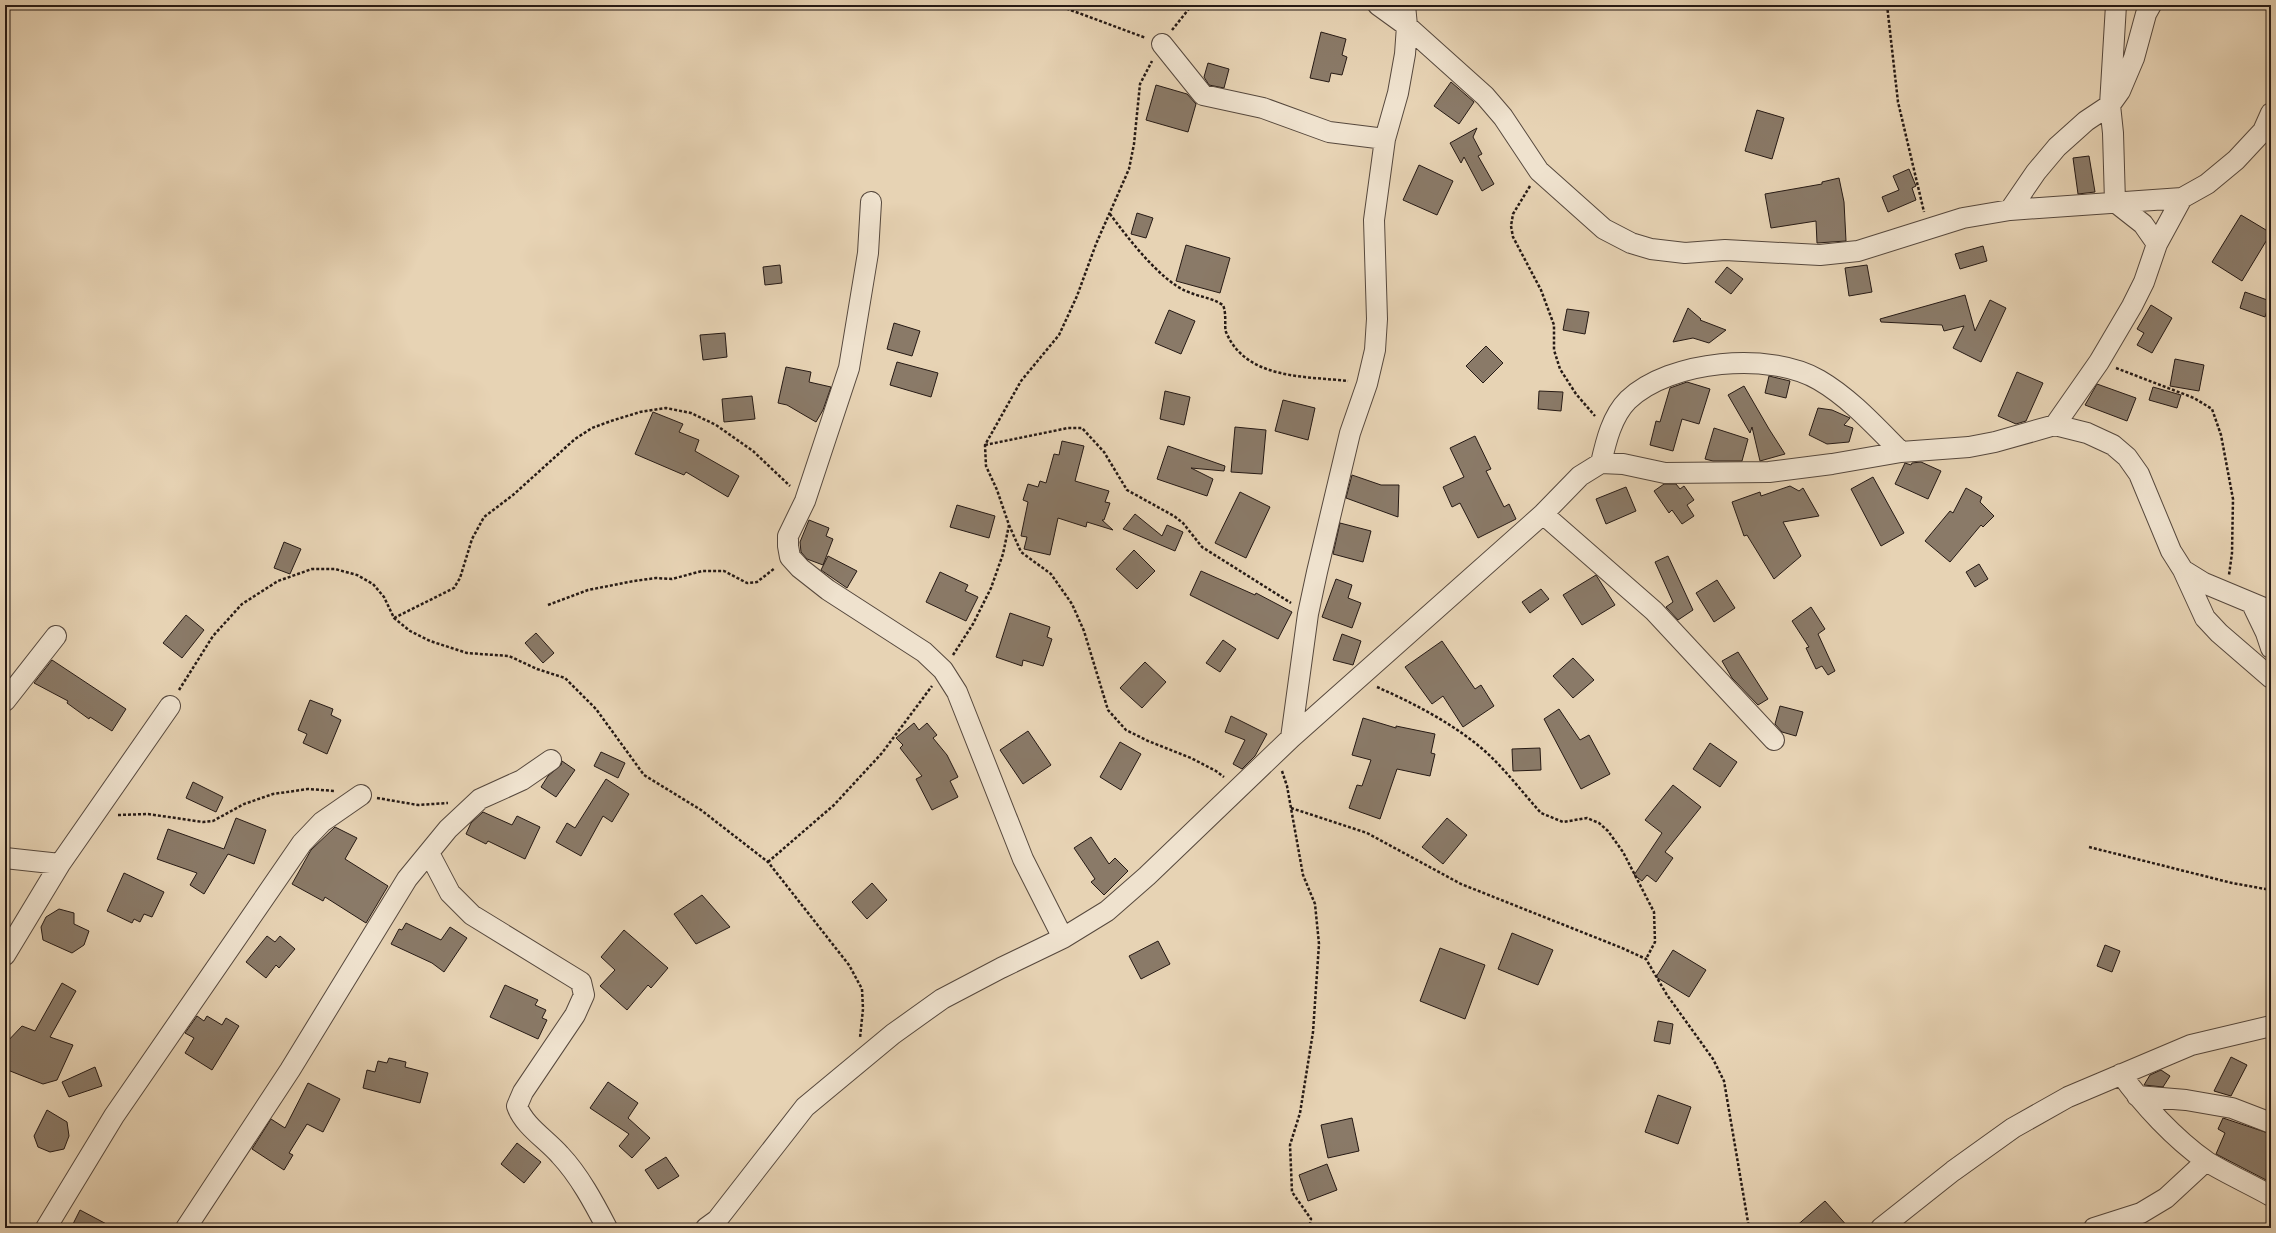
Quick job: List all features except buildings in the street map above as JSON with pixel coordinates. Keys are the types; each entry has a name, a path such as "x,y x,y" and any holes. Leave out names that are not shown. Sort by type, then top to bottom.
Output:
{"street":[{"path":"1378,5 1407,26 1485,96 1503,117 1538,171 1604,229 1631,243 1651,250 1685,253 1725,250 1820,255 1858,251 1964,218 2010,210 2182,198 2208,184 2236,160 2268,126"},
{"path":"1291,738 1308,614 1350,433 1367,384 1375,350 1377,319 1374,220 1385,139 1398,93 1405,54 1407,26 1405,5"},
{"path":"2116,5 2110,105 2113,133 2115,202 2142,224 2157,244"},
{"path":"2010,210 2036,172 2056,148 2086,121 2110,105 2128,76 2146,14 2151,5"},
{"path":"1162,44 1203,96 1263,108 1329,132 1385,139"},
{"path":"2055,425 2099,362 2144,282 2157,244 2182,198"},
{"path":"871,202 868,253 849,368 805,501 788,536 790,557 800,568 828,590 924,652 943,670 957,692 1023,859 1062,938"},
{"path":"1601,463 1609,431 1627,401 1646,384 1713,364 1761,362 1794,368 1820,380 1862,413 1901,452"},
{"path":"706,1228 717,1220 805,1107 894,1034 942,999 1062,938 1107,911 1147,876 1356,678 1414,630 1543,514 1580,476 1601,463 1623,464 1665,473 1769,472 1832,464 1901,452 1968,447 1995,442 2055,425 2087,433 2112,445 2127,457 2139,474 2171,551 2183,570 2205,618 2219,633 2271,678"},
{"path":"1543,514 1654,611 1774,740"},
{"path":"2183,570 2204,583 2271,611"},
{"path":"2252,604 2266,633 2271,648"},
{"path":"5,701 56,636"},
{"path":"5,955 60,864 170,706"},
{"path":"186,1228 290,1070 407,879 448,829 480,799 522,780 551,760"},
{"path":"46,1228 114,1116 302,843 322,822 361,795"},
{"path":"429,853 450,893 472,914 582,982 584,995 575,1015 523,1092 517,1106 521,1116 561,1156 595,1205 607,1228"},
{"path":"5,858 60,864"},
{"path":"1881,1228 1953,1171 2013,1128 2068,1097 2191,1045 2271,1026"},
{"path":"2121,1074 2137,1096 2171,1132 2206,1161 2271,1196"},
{"path":"2137,1096 2186,1100 2232,1108 2271,1123"},
{"path":"2094,1228 2141,1213 2166,1198 2206,1161"}],"path":[{"path":"1057,5 1162,44"},
{"path":"1192,5 1162,44 1140,84 1134,144 1129,169 1059,335 1021,381 985,446 986,466 997,490 1020,552 1051,574 1072,604 1084,631 1108,710 1126,730 1216,771 1239,789"},
{"path":"1887,5 1898,102 1928,228"},
{"path":"1538,171 1513,214 1511,226 1513,238 1541,290 1554,325 1554,350 1560,369 1576,394 1609,431"},
{"path":"1110,214 1127,236 1168,280 1186,291 1211,297 1223,305 1227,320 1226,331 1232,342 1256,366 1275,373 1367,384"},
{"path":"2099,362 2194,398 2212,409 2221,435 2233,499 2232,553 2227,593"},
{"path":"394,618 454,588 460,578 472,539 484,517 513,495 575,439 592,428 640,412 666,408 692,414 716,425 753,451 805,501"},
{"path":"985,446 1068,428 1082,428 1104,452 1127,490 1174,516 1202,547 1308,614"},
{"path":"768,862 834,805 882,753 943,670 973,624 991,588 1003,554 1009,525"},
{"path":"548,605 594,589 642,580 672,579 702,571 724,571 747,583 757,582 790,557"},
{"path":"1356,678 1410,702 1449,725 1479,747 1504,770 1541,813 1547,817 1563,822 1587,818 1599,823 1608,831 1623,852 1654,912 1656,928 1655,942 1646,959"},
{"path":"1276,753 1287,786 1303,875 1315,904 1319,944 1314,1032 1300,1113 1290,1145 1292,1192 1312,1219 1309,1228"},
{"path":"89,821 133,813 203,822 227,815 244,804 278,793 308,789 361,795 418,805 452,803"},
{"path":"1291,808 1366,833 1461,884 1646,959 1667,995 1712,1059 1722,1076 1749,1228"},
{"path":"2090,846 2224,881 2271,890"}]}
